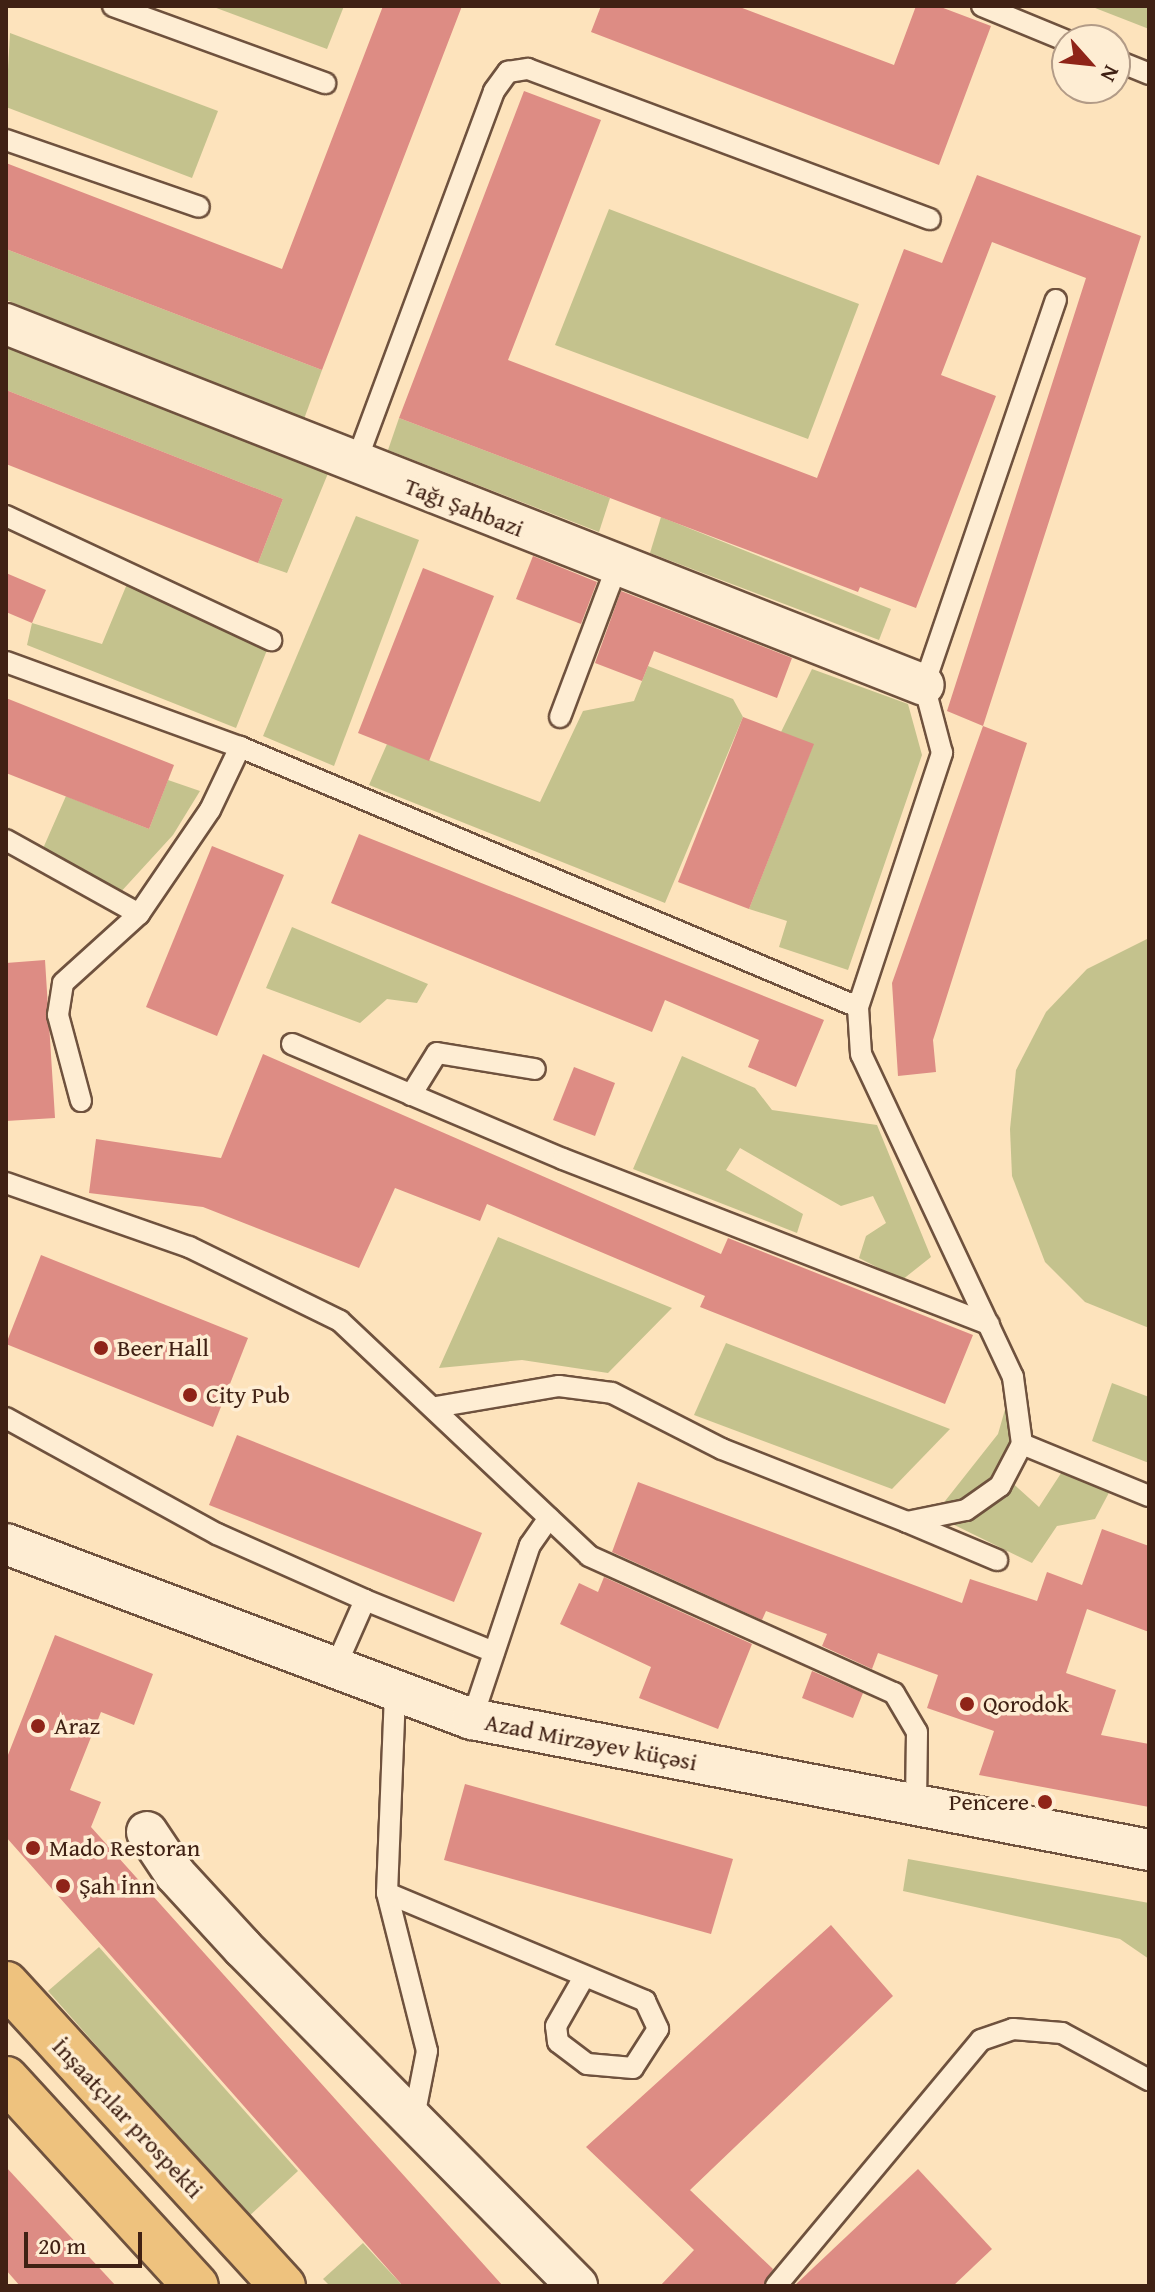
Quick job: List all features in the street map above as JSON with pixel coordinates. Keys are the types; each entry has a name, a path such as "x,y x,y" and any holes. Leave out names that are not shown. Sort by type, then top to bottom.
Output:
{"main road":[{"name":"İnşaatçılar prospekti","path":"6,1984 283,2286"},
{"path":"6,2079 196,2286"}],"street":[{"name":"Tağı Şahbazi","path":"6,324 355,465 924,685"},
{"name":"Azad Mirzəyev küçəsi","path":"6,1544 335,1668 395,1694 472,1719 1149,1850"},
{"path":"6,1564 53,1562"},
{"path":"147,1832 175,1874 243,1948 414,2117 577,2286"}],"lane":[{"path":"113,6 325,83"},
{"path":"982,6 1051,34"},
{"path":"355,465 494,91 508,72 528,69 930,219"},
{"path":"6,140 199,207"},
{"path":"907,1522 966,1510 1000,1486 1022,1444 1013,1377 861,1054 858,1007 942,753 924,685 1056,300"},
{"path":"6,516 271,640"},
{"path":"560,717 617,566"},
{"path":"6,662 240,747 858,1007"},
{"path":"81,1101 58,1015 63,983 106,952 139,914 210,810 240,747"},
{"path":"6,840 139,914"},
{"path":"292,1044 411,1095 989,1324"},
{"path":"411,1095 437,1053 535,1069"},
{"path":"6,1183 189,1247 340,1321 436,1407 549,1518 621,1577 894,1693 917,1732 916,1805"},
{"path":"436,1407 559,1386 612,1393 722,1449 997,1560"},
{"path":"6,1418 217,1534 365,1600 494,1652"},
{"path":"1022,1444 1149,1496"},
{"path":"472,1719 530,1545 549,1518"},
{"path":"335,1668 365,1600"},
{"path":"395,1694 387,1893 426,2024 414,2117"},
{"path":"387,1893 645,2001 655,2016 658,2029 633,2068 587,2064 558,2042 556,2026 584,1977"},
{"path":"776,2286 981,2040 1013,2029 1062,2033 1149,2080"}],"shaded area":[{"path":"211,6 344,6 327,49"},
{"path":"1090,6 1149,6 1149,29"},
{"path":"10,33 218,111 192,178 6,107"},
{"path":"609,209 859,304 808,439 555,345"},
{"path":"6,249 322,370 304,419 6,300"},
{"path":"6,343 329,471 287,573 258,563 283,499 6,390"},
{"path":"399,418 610,498 599,532 388,450"},
{"path":"356,516 419,540 334,766 263,736"},
{"path":"661,517 891,609 879,640 650,553"},
{"path":"127,584 271,640 236,728 27,645 32,623 102,644"},
{"path":"648,666 733,699 743,717 665,903 369,785 387,744 540,802 583,711 634,701"},
{"path":"812,669 908,704 922,755 848,970 779,947 787,921 749,909 813,745 781,732"},
{"path":"168,780 200,791 173,835 118,895 41,853 66,796 149,829"},
{"path":"292,927 428,984 417,1003 387,999 360,1023 266,988"},
{"path":"1149,938 1149,1328 1085,1302 1045,1262 1012,1176 1010,1129 1016,1070 1046,1012 1087,969"},
{"path":"682,1056 755,1088 772,1110 877,1125 931,1257 902,1280 859,1258 866,1236 886,1223 873,1196 841,1206 740,1148 726,1170 803,1214 797,1233 633,1169"},
{"path":"498,1237 672,1308 608,1373 522,1360 439,1368"},
{"path":"726,1343 950,1429 892,1489 694,1415"},
{"path":"1112,1383 1149,1397 1149,1463 1092,1441"},
{"path":"1010,1392 1033,1431 1009,1480 1039,1507 1069,1461 1112,1487 1095,1519 1057,1526 1032,1563 934,1515 998,1434"},
{"path":"908,1859 1149,1903 1149,1959 1120,1939 903,1891"},
{"path":"99,1947 298,2171 248,2217 48,1991"},
{"path":"363,2243 403,2286 330,2286 323,2279"}],"building":[{"path":"383,6 462,6 322,370 6,249 6,163 282,269"},
{"path":"601,6 737,6 894,65 916,6 938,6 991,26 939,165 591,32"},
{"path":"524,91 601,120 508,360 817,478 904,249 942,263 977,175 1141,236 983,726 947,711 1086,278 992,242 941,375 996,396 916,608 860,587 858,592 399,418"},
{"path":"6,390 283,499 258,563 6,464"},
{"path":"533,556 597,582 581,624 516,599"},
{"path":"423,568 494,596 429,761 358,733"},
{"path":"6,573 46,590 32,623 6,612"},
{"path":"621,591 792,658 777,698 654,651 642,681 595,663"},
{"path":"6,698 174,765 149,829 6,773"},
{"path":"743,717 814,744 749,909 678,882"},
{"path":"983,726 1027,743 933,1040 936,1072 898,1076 892,983"},
{"path":"359,834 824,1020 796,1087 748,1067 759,1040 665,1000 652,1032 331,903"},
{"path":"212,846 284,875 217,1036 146,1007"},
{"path":"45,960 55,1118 6,1121 6,963"},
{"path":"263,1054 721,1254 728,1238 973,1335 945,1404 700,1307 705,1296 487,1204 480,1221 395,1188 359,1268 203,1207 89,1193 96,1139 221,1158"},
{"path":"574,1067 615,1083 595,1136 553,1120"},
{"path":"41,1255 248,1338 213,1427 6,1344"},
{"path":"237,1435 482,1533 454,1602 209,1505"},
{"path":"638,1482 962,1603 970,1579 1037,1601 1047,1572 1082,1585 1102,1529 1149,1546 1149,1632 1087,1609 1066,1673 1116,1690 1101,1735 1149,1744 1149,1807 979,1775 994,1731 927,1708 938,1675 878,1653 872,1669 822,1646 827,1634 766,1611 762,1620 612,1552"},
{"path":"604,1577 752,1644 718,1729 639,1698 651,1667 560,1624 579,1583 598,1592"},
{"path":"55,1635 153,1674 134,1725 101,1712 70,1790 101,1802 91,1827 503,2286 403,2286 6,1837 6,1760"},
{"path":"812,1671 863,1693 853,1718 802,1698"},
{"path":"465,1784 733,1859 711,1934 444,1860"},
{"path":"831,1925 893,1996 690,2190 773,2269 763,2286 660,2286 694,2250 586,2147"},
{"path":"6,2167 116,2286 20,2286 6,2270"},
{"path":"918,2169 992,2249 953,2286 794,2286"}],"place":[{"name":"Beer Hall","path":"101,1348"},
{"name":"City Pub","path":"190,1395"},
{"name":"Qorodok","path":"967,1704"},
{"name":"Araz","path":"38,1726"},
{"name":"Pencere","path":"1045,1802"},
{"name":"Mado Restoran","path":"33,1848"},
{"name":"Şah İnn","path":"63,1886"}]}
